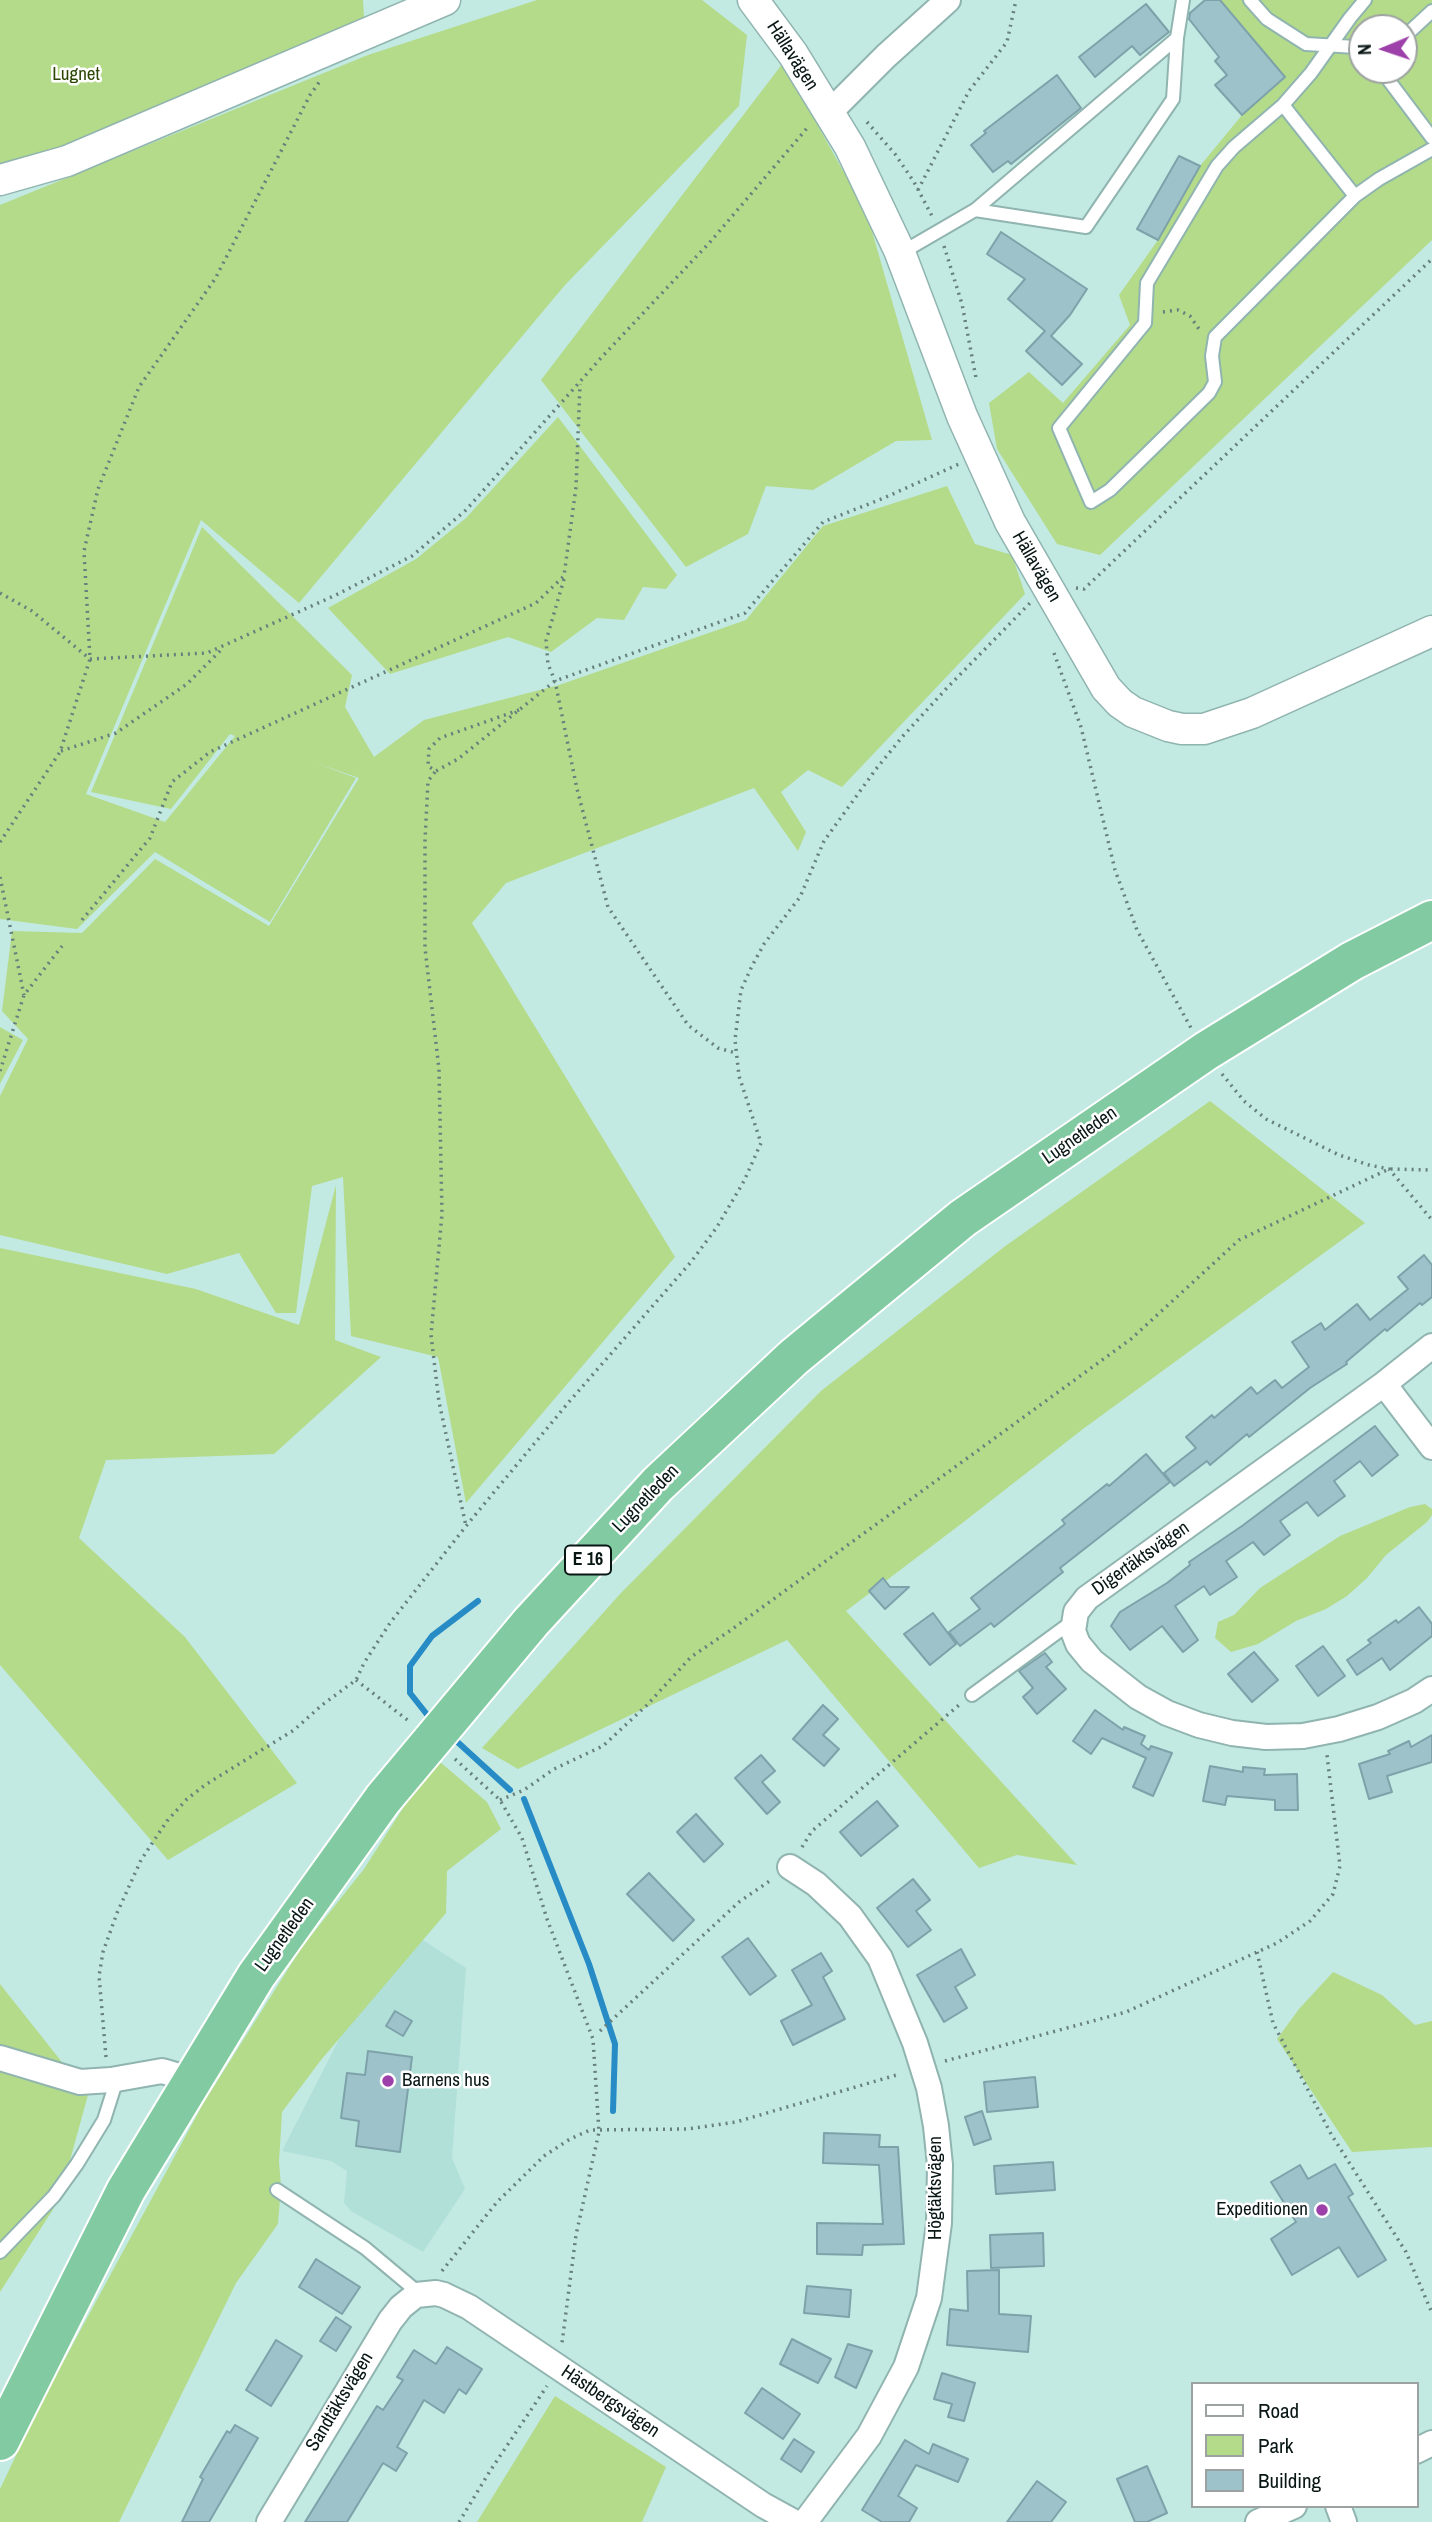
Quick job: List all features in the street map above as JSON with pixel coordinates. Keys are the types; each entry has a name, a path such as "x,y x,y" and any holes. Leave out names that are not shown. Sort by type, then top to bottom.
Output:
{"highway":[{"name":"Lugnetleden","path":"0,2441 125,2190 256,1976 383,1799 531,1622 678,1466 794,1357 963,1218 1206,1051 1352,961 1432,920"}],"street":[{"path":"0,180 67,161 445,0"},
{"name":"Hällavägen","path":"753,0 793,54 850,147 901,253 962,416 1010,522 1106,688 1120,704 1149,720 1182,729 1204,729 1225,724 1432,631"},
{"name":"Hällavägen","path":"827,110 948,0"},
{"name":"Digertäktsvägen","path":"1073,1621 1076,1612 1087,1598 1384,1384 1432,1346"},
{"path":"1384,1384 1432,1447"},
{"path":"1073,1621 1073,1631 1078,1644 1092,1661 1138,1697 1167,1713 1232,1733 1266,1737 1303,1736 1324,1732 1378,1717 1432,1689"},
{"name":"Högtäktsvägen","path":"790,1867 816,1884 839,1904 880,1958 923,2067 936,2126 940,2165 939,2222 929,2298 906,2367 869,2436 806,2522"},
{"path":"0,2058 80,2082 162,2071 193,2080"},
{"name":"Hästbergsvägen","path":"422,2294 444,2295 469,2307 794,2522"},
{"name":"Sandtäktsvägen","path":"269,2522 390,2321 401,2307 416,2295 422,2294"},
{"path":"1258,2522 1290,2508"}],"lane":[{"path":"975,210 1086,227 1173,100 1177,38 1183,0"},
{"path":"1250,0 1267,19 1306,44 1348,46"},
{"path":"1365,0 1311,73 1283,105 1234,147 1217,166 1147,283 1145,323 1059,428 1091,502 1110,490 1209,393 1215,382 1212,356 1215,337 1355,196 1432,149"},
{"path":"1418,24 1432,11"},
{"path":"901,253 975,210 1177,38"},
{"path":"1392,84 1431,132"},
{"path":"1283,105 1355,196"},
{"path":"972,1695 1073,1621"},
{"path":"0,2252 54,2196 77,2164 104,2120 114,2079"},
{"path":"277,2190 365,2248 422,2294"}],"path":[{"path":"918,190 969,91 1007,42 1016,0"},
{"path":"0,842 61,752 90,659 84,551 97,489 139,387 215,279 310,95 326,74"},
{"path":"0,593 32,611 90,659 207,653 335,595 412,556 466,510 580,382 711,242 827,110"},
{"path":"1072,587 1084,589 1432,259"},
{"path":"1145,317 1178,310 1190,316 1212,356"},
{"path":"580,382 576,487 564,576 546,641 548,664 555,681 577,789 607,906 688,1025 718,1048 736,1053"},
{"path":"466,1526 439,1402 431,1335 442,1214 439,1069 425,948 428,781 436,771 458,759 555,681 746,612 823,522 980,455"},
{"path":"82,920 150,838 172,782 210,752 536,603 564,576"},
{"path":"114,2079 102,2017 99,1976 103,1952 117,1913 141,1860 167,1821 187,1799 294,1730 356,1680 390,1623 466,1526 568,1403 691,1262 732,1206 761,1143 739,1076 736,1053 741,990 764,944 800,897 824,841 838,820 903,736 1030,604 1035,614"},
{"path":"61,752 116,733 187,684 227,644"},
{"path":"1051,646 1082,727 1115,870 1137,930 1192,1030"},
{"path":"436,771 428,766 429,749 440,738 519,710"},
{"path":"0,877 24,995"},
{"path":"0,1071 24,995 62,946"},
{"path":"1219,1070 1244,1101 1266,1119 1339,1156 1389,1169 1432,1170"},
{"path":"1389,1169 1432,1220"},
{"path":"500,1800 524,1790 554,1769 603,1746 647,1705 691,1657 1131,1339 1240,1240 1389,1169"},
{"path":"356,1680 411,1723"},
{"path":"600,2031 739,1902 790,1867 812,1831 972,1695"},
{"path":"422,2294 497,2202 544,2156 590,2130 688,2129 736,2122 923,2067 1126,2012 1277,1942 1310,1921 1332,1894 1340,1866 1324,1732"},
{"path":"452,1756 500,1800 522,1838 547,1919 593,2039 599,2132 576,2235 561,2344 549,2382 459,2522"},
{"path":"1257,1952 1273,2024 1331,2134 1406,2252 1432,2313"}],"shaded area":[{"name":"Barnens hus","path":"412,1933 466,1968 452,2158 465,2189 423,2252 351,2211 344,2203 347,2171 331,2161 282,2151 354,2010"}],"green space":[{"name":"Lugnet","path":"0,0 363,0 365,34 0,181"},
{"path":"537,0 702,0 747,35 739,106 565,285 299,603 201,520 86,794 165,822 235,736 230,734 171,809 91,792 202,527 352,675 345,707 374,757 424,720 559,685 746,620 823,526 947,486 975,544 1012,555 1025,594 842,787 808,770 781,792 806,832 798,851 754,788 506,883 472,923 675,1257 466,1503 438,1357 351,1336 343,1177 312,1186 296,1313 276,1313 239,1253 167,1274 0,1235 0,1096 28,1039 2,1011 12,931 82,933 155,859 269,926 359,778 313,762 356,778 270,922 155,852 77,929 0,919 0,205 368,55"},
{"path":"1220,0 1432,0 1432,240 1100,555 1057,544 997,449 989,403 1029,372 1063,403 1130,325 1119,295 1158,240 1200,166 1242,115 1284,77"},
{"path":"783,63 867,214 932,440 896,441 813,490 766,486 748,534 686,567 541,380"},
{"path":"558,417 677,575 666,589 643,587 624,620 597,618 551,652 508,637 390,674 328,608 416,559 466,518"},
{"path":"0,1027 23,1040 0,1084"},
{"path":"1210,1101 1365,1223 1083,1429 846,1611 1077,1865 1017,1855 979,1868 787,1640 518,1769 482,1748 620,1594 821,1391 1004,1247"},
{"path":"336,1185 335,1340 381,1357 274,1454 106,1460 79,1538 185,1637 297,1783 168,1860 0,1665 0,1248 196,1289 299,1325"},
{"path":"1425,1504 1432,1509 1432,1515 1427,1522 1386,1555 1347,1596 1326,1609 1296,1621 1258,1644 1231,1652 1215,1638 1218,1622 1234,1615 1260,1588 1340,1536 1410,1507"},
{"path":"440,1762 487,1802 501,1829 447,1871 446,1913 321,2060 282,2112 278,2224 236,2283 119,2522 0,2522 0,2489 41,2403 204,2102 302,1947 364,1869 423,1777"},
{"path":"1333,1972 1382,1995 1415,2025 1432,2021 1432,2147 1352,2152 1277,2039 1299,2009"},
{"path":"0,1984 88,2095 59,2200 0,2292"},
{"path":"555,2396 666,2467 642,2522 477,2522"}],"building":[{"path":"1205,0 1220,0 1285,77 1242,115 1215,85 1227,75 1215,61 1219,57 1189,19 1190,13"},
{"path":"1146,4 1169,32 1140,55 1132,46 1095,77 1079,57"},
{"path":"1057,75 1081,108 1011,164 1008,161 993,172 971,145 986,133 984,131"},
{"path":"1179,156 1200,166 1158,240 1137,229"},
{"path":"1001,232 1087,289 1070,315 1051,336 1082,364 1062,385 1026,351 1045,331 1008,299 1025,279 987,254"},
{"path":"1424,1255 1432,1265 1432,1297 1422,1305 1420,1303 1387,1331 1385,1329 1346,1362 1347,1364 1310,1388 1249,1437 1247,1434 1210,1465 1207,1461 1174,1486 1164,1473 1196,1448 1186,1437 1251,1387 1257,1394 1275,1380 1282,1388 1309,1367 1292,1342 1321,1323 1325,1330 1357,1304 1370,1320 1408,1289 1398,1277"},
{"path":"1375,1426 1398,1455 1372,1476 1360,1461 1334,1481 1345,1496 1318,1516 1307,1502 1280,1521 1290,1535 1264,1555 1253,1542 1226,1561 1237,1577 1210,1595 1204,1586 1175,1606 1198,1640 1183,1652 1162,1626 1130,1650 1111,1626 1120,1612 1167,1583 1190,1565 1189,1562 1242,1526"},
{"path":"1146,1454 1170,1482 1060,1568 1063,1572 994,1627 991,1623 960,1646 949,1632 980,1609 971,1598 1065,1524 1062,1520 1107,1484 1109,1486"},
{"path":"883,1578 890,1587 909,1587 885,1609 869,1591"},
{"path":"1419,1607 1432,1624 1432,1636 1390,1670 1382,1658 1357,1675 1347,1660 1371,1643 1368,1640"},
{"path":"933,1613 956,1644 930,1665 904,1634"},
{"path":"1323,1646 1345,1676 1318,1696 1296,1666"},
{"path":"1254,1652 1278,1680 1252,1702 1228,1674"},
{"path":"1045,1653 1052,1662 1046,1667 1066,1689 1037,1714 1023,1697 1033,1688 1019,1671"},
{"path":"823,1705 838,1719 823,1735 839,1749 824,1766 793,1739"},
{"path":"1095,1710 1123,1730 1124,1727 1145,1736 1141,1744 1149,1750 1151,1746 1172,1753 1153,1796 1133,1787 1146,1758 1102,1738 1091,1754 1073,1741"},
{"path":"1432,1735 1432,1762 1387,1776 1392,1792 1369,1799 1359,1764 1390,1754 1388,1751 1409,1741 1411,1747"},
{"path":"761,1755 775,1771 762,1782 780,1802 767,1814 735,1778"},
{"path":"1210,1766 1243,1772 1243,1767 1265,1769 1264,1775 1297,1774 1298,1810 1275,1810 1275,1800 1227,1796 1225,1805 1203,1801"},
{"path":"877,1801 898,1826 861,1856 840,1832"},
{"path":"696,1814 723,1844 704,1862 677,1832"},
{"path":"649,1873 694,1920 673,1941 627,1894"},
{"path":"913,1879 930,1900 916,1911 931,1930 908,1947 877,1908"},
{"path":"748,1938 776,1976 750,1995 722,1957"},
{"path":"961,1949 975,1975 955,1987 967,2008 944,2022 917,1975"},
{"path":"821,1953 832,1971 823,1977 845,2019 793,2045 781,2021 812,2005 792,1970"},
{"path":"395,2011 412,2021 403,2036 386,2026"},
{"path":"368,2051 412,2057 400,2152 356,2146 359,2121 341,2118 347,2073 365,2075"},
{"path":"1035,2077 1038,2107 987,2112 984,2082"},
{"path":"982,2111 991,2139 974,2145 965,2117"},
{"path":"824,2133 880,2135 879,2147 898,2147 904,2244 863,2245 862,2255 817,2254 817,2223 883,2224 879,2165 823,2163"},
{"path":"1053,2162 1055,2190 996,2194 994,2166"},
{"name":"Expeditionen","path":"1335,2164 1353,2194 1348,2197 1386,2260 1358,2277 1339,2247 1292,2275 1271,2239 1296,2222 1271,2182 1300,2165 1308,2179"},
{"path":"1043,2233 1044,2266 991,2268 990,2235"},
{"path":"316,2259 360,2287 342,2314 299,2287"},
{"path":"999,2270 999,2314 1031,2316 1028,2352 947,2345 950,2309 968,2311 967,2271"},
{"path":"807,2286 851,2290 849,2317 804,2313"},
{"path":"336,2317 351,2327 336,2351 320,2341"},
{"path":"792,2339 831,2359 818,2383 780,2364"},
{"path":"276,2340 302,2356 271,2406 246,2390"},
{"path":"848,2344 872,2351 856,2388 835,2377"},
{"path":"447,2347 482,2369 466,2394 459,2389 444,2413 424,2400 397,2447 407,2453 396,2471 383,2463 347,2522 305,2522 377,2406 383,2410 403,2380 397,2377 414,2350 436,2364"},
{"path":"942,2373 975,2383 964,2421 948,2417 952,2404 934,2399"},
{"path":"762,2388 800,2414 783,2439 745,2413"},
{"path":"235,2425 258,2438 209,2522 182,2522 203,2479 200,2477 227,2431 230,2433"},
{"path":"794,2439 814,2452 801,2472 781,2459"},
{"path":"905,2440 929,2454 933,2444 968,2459 958,2482 916,2465 898,2496 917,2508 909,2522 882,2522 862,2510"},
{"path":"1147,2466 1167,2513 1147,2522 1135,2522 1117,2479"},
{"path":"1037,2481 1066,2502 1051,2522 1007,2522"}],"waterway":[{"path":"429,1717 410,1693 410,1666 432,1636 478,1601"},
{"path":"452,1737 510,1790"},
{"path":"524,1799 589,1964 615,2044 613,2111"}],"place":[{"name":"Barnens hus","path":"388,2081"},
{"name":"Expeditionen","path":"1322,2210"}]}
